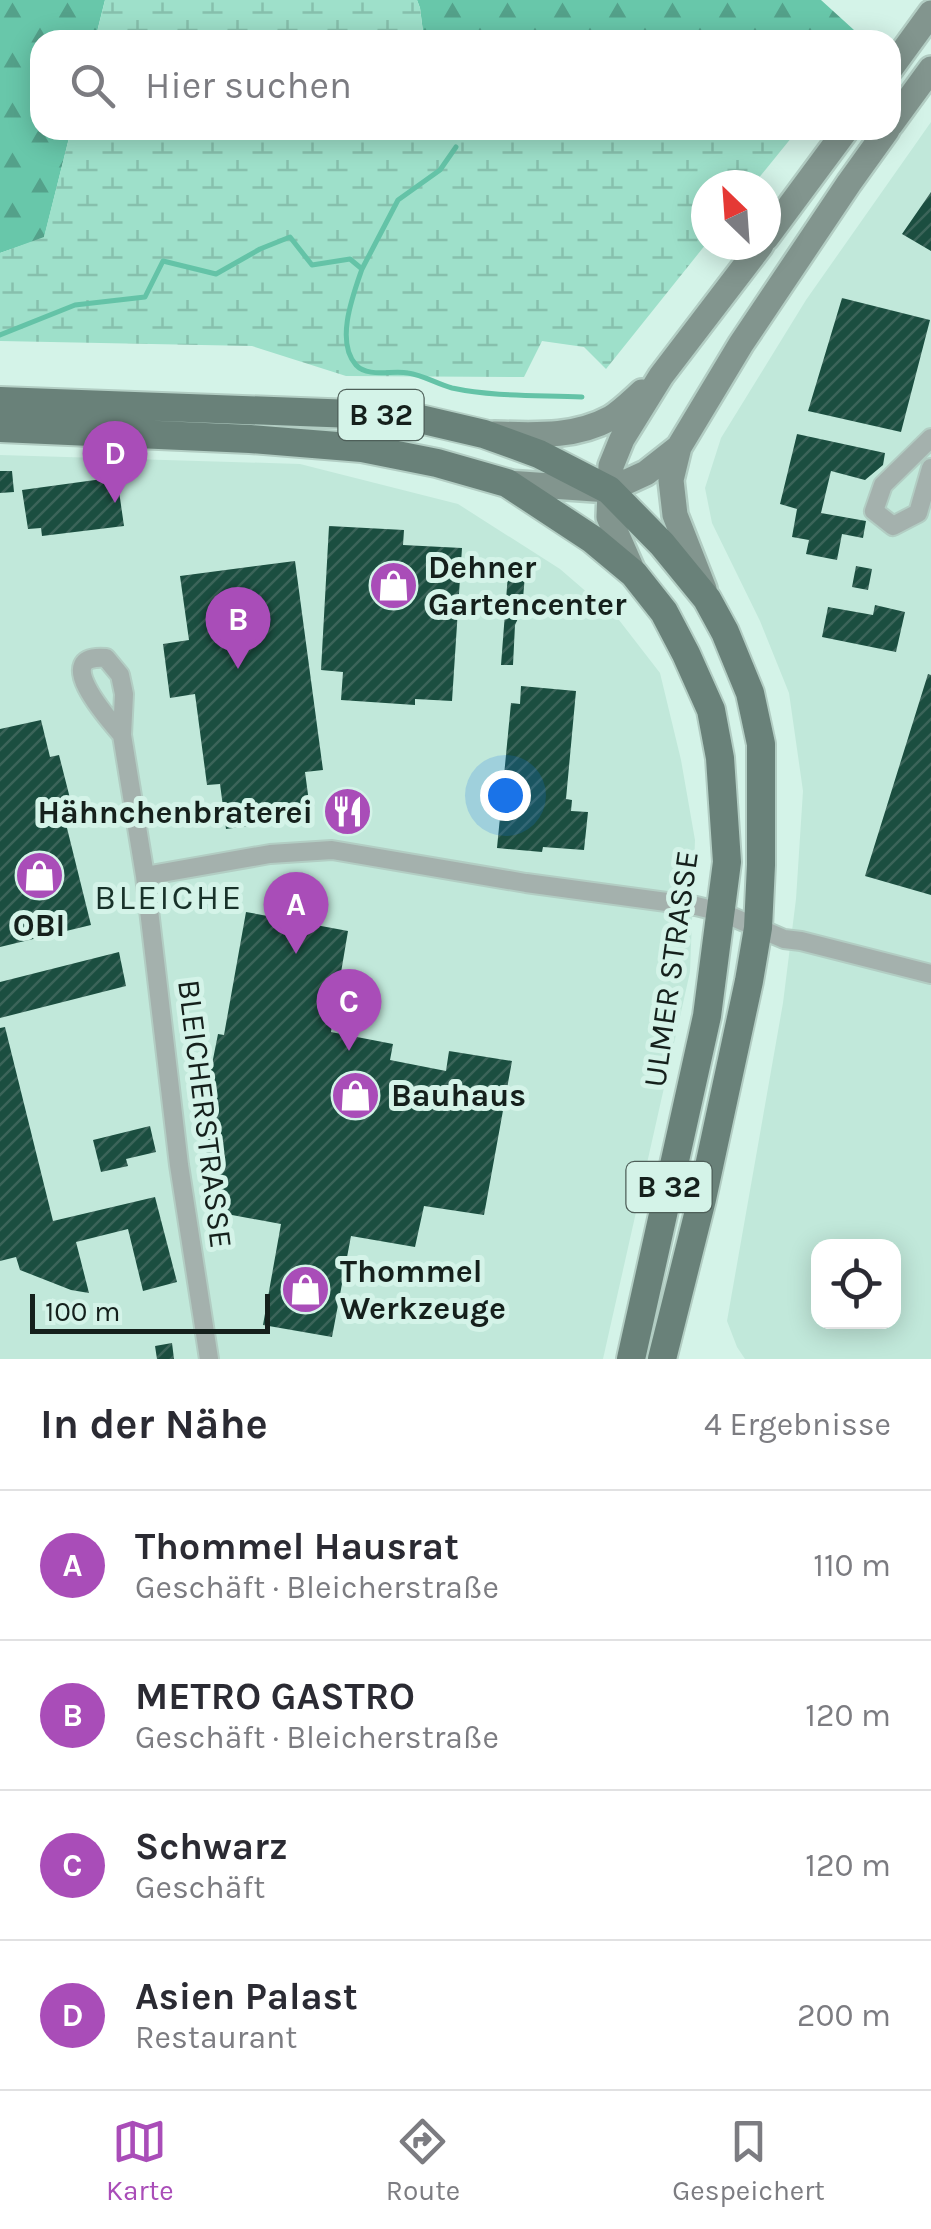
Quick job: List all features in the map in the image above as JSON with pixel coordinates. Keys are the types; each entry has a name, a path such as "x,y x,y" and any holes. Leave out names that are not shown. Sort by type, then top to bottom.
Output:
{"main road":[{"path":"901,54 931,13"},
{"path":"901,110 931,69"},
{"path":"781,218 839,140"},
{"path":"707,599 675,516 672,480 679,447 741,344 880,140"},
{"name":"ULMER STRASSE","path":"631,1359 707,1016 727,862 720,758 711,710 664,612 634,574 609,518 611,466 622,439 661,376 750,260"},
{"path":"484,434 553,435 584,430 615,416 661,376"},
{"name":"B 32","path":"0,402 407,416 484,434 540,454 609,490 662,544 707,599 750,693 761,744 762,865 758,928 749,981 702,1199 662,1359"},
{"name":"B 32","path":"0,428 250,439 362,448 436,463 506,483 592,539 634,574"},
{"path":"506,483 609,490 646,473 679,447"},
{"path":"673,1316 680,1359"}],"street":[{"path":"931,438 883,485 874,511 893,526 918,513 931,468"},
{"name":"BLEICHERSTRASSE","path":"122,735 145,876 179,1165 209,1359"},
{"path":"145,876 270,854 332,850 526,883 696,906 722,912 784,939 931,974"}],"shaded area":[{"path":"931,122 931,1359 745,1359 727,1321 783,1003 796,899 803,791 789,693 760,621 712,523 705,488 721,438 806,300"},
{"path":"0,455 300,464 458,504 560,569 619,620 660,673 695,840 690,972 603,1359 0,1359"}],"green space":[{"path":"0,0 105,0 98,30 30,30 30,140 68,140 44,238 0,253"},
{"path":"105,0 417,0 423,30 98,30"},
{"path":"417,0 821,0 854,30 423,30"},
{"path":"68,140 790,140 765,170 691,170 693,260 606,369 584,347 542,341 524,377 346,376 252,346 0,341 0,253 44,237"}],"building":[{"path":"931,192 931,251 902,234"},
{"path":"842,298 930,320 901,432 808,411"},
{"path":"797,434 885,453 883,465 865,480 831,471 821,513 866,521 863,538 842,534 837,560 806,554 809,540 792,537 797,509 780,504"},
{"path":"0,471 12,471 14,492 0,493"},
{"path":"117,477 124,526 42,536 41,528 28,529 22,490"},
{"name":"Dehner Gartencenter","path":"329,526 404,530 403,545 462,548 452,701 415,699 415,705 341,700 343,672 321,670"},
{"path":"295,561 323,770 305,772 311,817 226,829 220,784 207,785 195,694 170,698 163,644 189,640 180,576"},
{"path":"856,566 872,569 868,590 852,587"},
{"path":"508,574 525,575 522,610 515,625 513,665 501,665"},
{"path":"875,605 905,612 896,652 822,637 828,607 873,615"},
{"path":"928,674 931,675 931,895 865,876"},
{"path":"521,686 576,691 566,799 572,800 571,811 588,812 584,850 497,848 511,703 520,704"},
{"name":"OBI","path":"41,720 50,757 59,755 76,822 66,824 91,925 0,947 0,729"},
{"name":"Bauhaus","path":"246,912 348,931 331,1032 393,1044 390,1060 446,1071 449,1051 512,1061 484,1215 424,1206 415,1247 351,1236 332,1337 263,1325 281,1224 216,1212 201,1120 218,1034 224,1035"},
{"path":"119,952 126,986 0,1018 0,982"},
{"path":"5,1027 53,1221 155,1197 177,1282 143,1291 128,1229 76,1242 89,1293 20,1270 16,1257 0,1261 0,1028"},
{"path":"150,1126 156,1152 126,1159 128,1166 101,1172 93,1140"},
{"path":"172,1343 174,1359 157,1359 155,1346"}],"waterway":[{"path":"362,269 398,200 440,170 456,147"},
{"path":"0,335 75,305 145,297 163,261 216,274 290,237 312,265 350,259 362,269 346,331 350,355 361,369 414,374 468,391 582,397"}],"place":[{"name":"Asien Palast","path":"115,503"},
{"name":"Dehner Gartencenter","path":"393,585"},
{"name":"METRO GASTRO","path":"238,669"},
{"name":"Hähnchenbraterei","path":"348,812"},
{"name":"OBI","path":"39,875"},
{"name":"Thommel Hausrat","path":"296,954"},
{"name":"Schwarz","path":"349,1051"},
{"name":"Bauhaus","path":"356,1095"},
{"name":"Thommel Werkzeuge","path":"305,1289"}],"district":[{"name":"BLEICHE","path":"169,897"}]}
